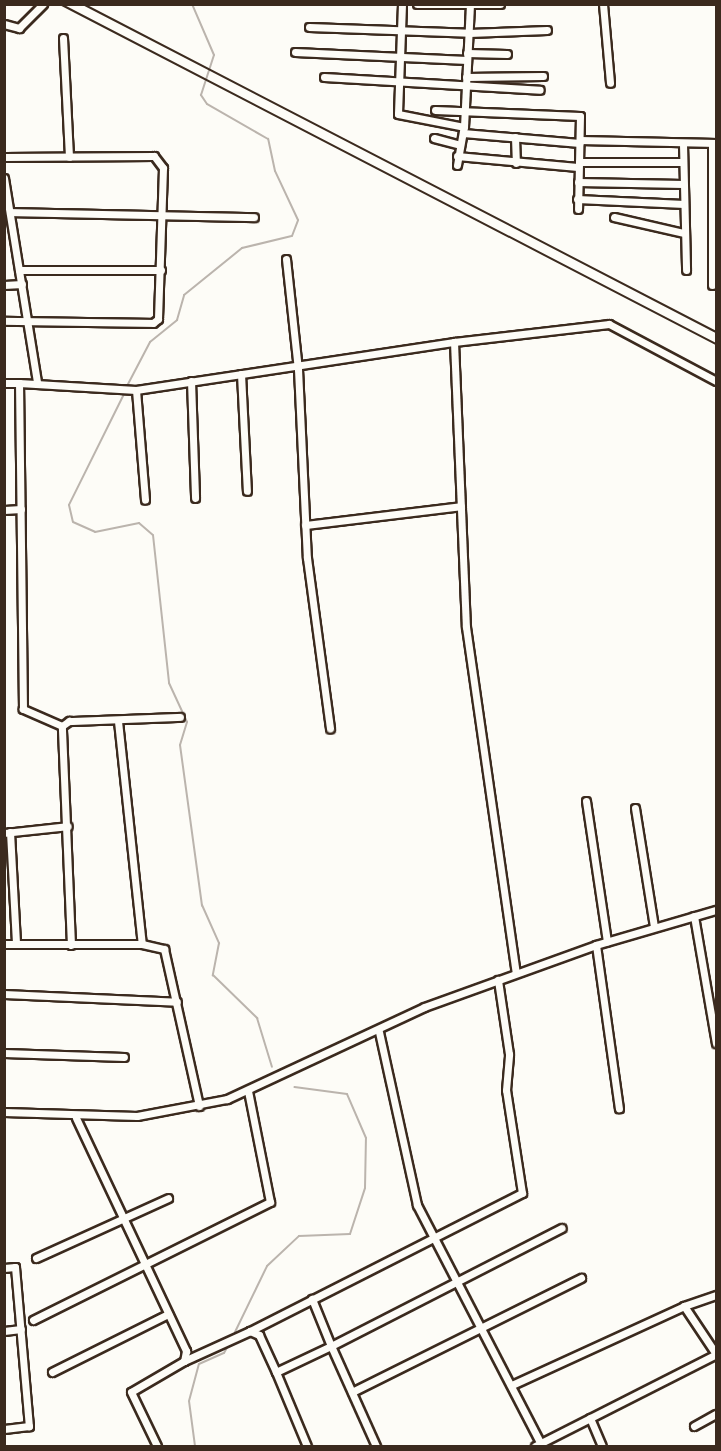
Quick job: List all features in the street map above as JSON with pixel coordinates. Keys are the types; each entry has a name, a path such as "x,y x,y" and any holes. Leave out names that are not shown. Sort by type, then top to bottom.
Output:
{"street":[{"path":"4,24 20,28 43,4"},
{"path":"402,4 397,81 400,117 464,130 515,137 580,142 714,143 712,285"},
{"path":"417,4 470,6 500,4"},
{"path":"603,4 610,83"},
{"path":"457,165 464,130 470,6"},
{"path":"309,27 469,33 547,30"},
{"path":"63,38 69,157"},
{"path":"295,52 467,57 507,54"},
{"path":"466,77 543,76"},
{"path":"324,77 540,90"},
{"path":"435,110 577,115 580,142 578,209"},
{"path":"515,137 516,163"},
{"path":"434,138 460,145"},
{"path":"683,144 686,270"},
{"path":"4,157 154,156 163,168 161,313 153,323 4,321"},
{"path":"457,156 516,163 578,165 683,162"},
{"path":"4,178 37,382"},
{"path":"578,182 684,184"},
{"path":"577,199 684,204"},
{"path":"10,212 254,216"},
{"path":"614,217 684,233"},
{"path":"286,259 298,369 305,525 330,728"},
{"path":"20,270 161,270"},
{"path":"4,285 22,284"},
{"path":"4,383 37,382 133,389 241,374 298,369 454,342 609,324 717,381"},
{"path":"454,342 466,627 516,972"},
{"path":"241,374 247,491"},
{"path":"191,381 195,498"},
{"path":"19,383 23,709 62,726"},
{"path":"133,389 145,500"},
{"path":"305,525 461,506"},
{"path":"4,510 21,509"},
{"path":"62,726 69,721 180,717"},
{"path":"118,721 142,944"},
{"path":"62,726 68,826 71,945"},
{"path":"586,801 608,941"},
{"path":"635,808 654,926"},
{"path":"16,944 7,833 68,826"},
{"path":"4,1112 76,1118 199,1106 248,1091 379,1032 424,1007 516,972 654,926 717,910"},
{"path":"694,916 717,1043"},
{"path":"4,944 142,944 165,952 199,1106"},
{"path":"596,945 619,1108"},
{"path":"157,1446 130,1392 184,1361 250,1331 518,1197 523,1189 506,1090 510,1054 498,980"},
{"path":"4,994 177,1002"},
{"path":"379,1032 411,1184 514,1384 539,1445 716,1354 684,1306"},
{"path":"4,1053 124,1057"},
{"path":"33,1320 146,1267 270,1202 248,1091"},
{"path":"76,1118 186,1352 184,1361"},
{"path":"36,1258 168,1198"},
{"path":"276,1372 461,1283 562,1228"},
{"path":"4,1268 15,1267 29,1426 4,1429"},
{"path":"352,1392 581,1278"},
{"path":"514,1384 684,1306 717,1295"},
{"path":"312,1299 376,1446"},
{"path":"52,1372 168,1314"},
{"path":"4,1331 21,1329"},
{"path":"250,1331 259,1335 307,1446"},
{"path":"694,1426 717,1414"},
{"path":"590,1418 602,1446"}],"waterway":[{"path":"127,386 150,342 177,320 184,295 242,248 292,236 298,220 275,171 268,139 207,104 201,95 214,55 192,4"},
{"path":"125,392 69,505 73,522 95,532 139,523 153,535 169,683 187,722 180,745 202,905 219,943 213,975 257,1018 272,1067"},
{"path":"235,1332 267,1266 299,1236 350,1234 365,1188 366,1138 347,1094 294,1087"},
{"path":"195,1446 189,1401 199,1364 224,1353 229,1344"}],"railway":[{"path":"60,4 716,344"},
{"path":"83,4 716,332"}]}
